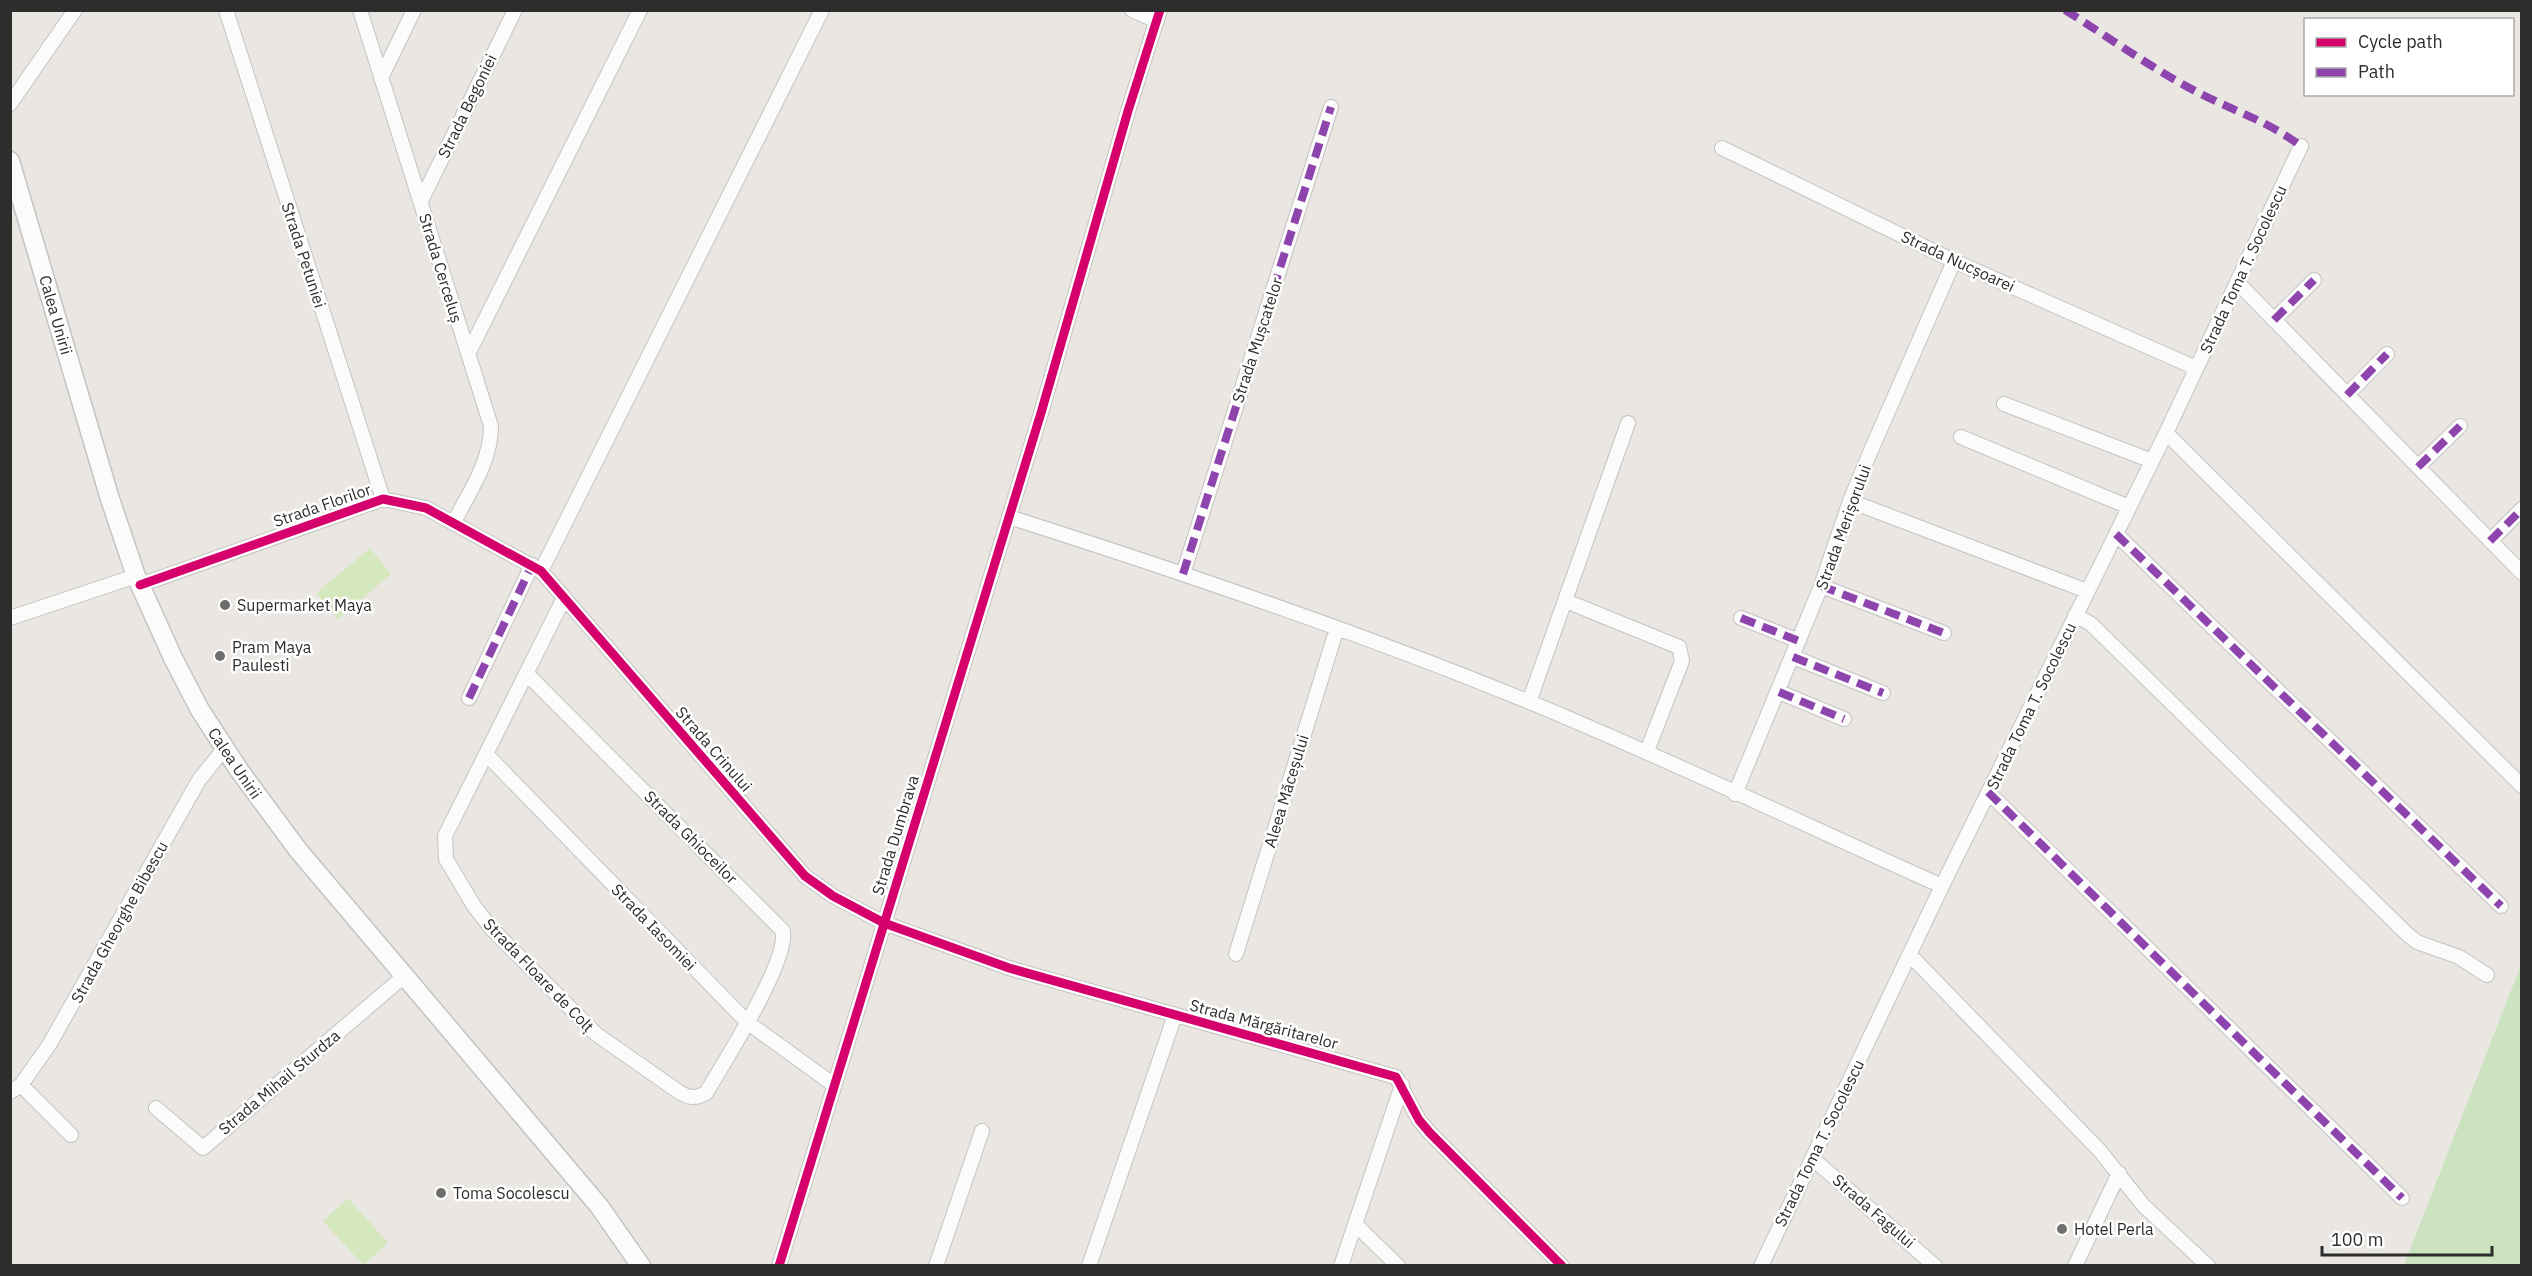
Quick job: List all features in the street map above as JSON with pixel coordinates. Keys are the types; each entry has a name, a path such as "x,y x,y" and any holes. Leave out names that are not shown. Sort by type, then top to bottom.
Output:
{"main road":[{"name":"Calea Unirii","path":"10,161 110,499 138,581 172,658 224,749 298,850 403,977 599,1206 641,1266"}],"street":[{"path":"10,104 75,10"},
{"name":"Strada Petuniei","path":"226,10 384,500"},
{"name":"Strada Cerceluș","path":"360,10 491,426 491,446 454,522"},
{"path":"381,78 414,10"},
{"name":"Strada Begoniei","path":"421,201 515,10"},
{"path":"468,354 640,10"},
{"path":"469,698 822,10"},
{"path":"1132,10 1159,16"},
{"name":"Strada Dumbrava","path":"779,1266 1009,518 1128,111 1159,16"},
{"name":"Strada Mușcatelor","path":"1183,573 1331,107"},
{"name":"Strada Toma T. Socolescu","path":"1761,1266 1942,886 2166,433 2301,146"},
{"name":"Strada Nucșoarei","path":"1722,148 1954,261 2196,368"},
{"name":"Strada Merișorului","path":"1735,794 1821,586 1850,501 1954,261"},
{"path":"2274,320 2314,280"},
{"path":"2237,282 2522,573"},
{"path":"2347,395 2386,354"},
{"path":"2004,404 2152,461"},
{"path":"1529,702 1628,423"},
{"path":"2418,467 2460,426"},
{"path":"2166,433 2522,786"},
{"path":"1961,437 2129,507"},
{"name":"Strada Florilor","path":"10,618 138,581 384,500 406,502 454,522 536,568"},
{"path":"1850,501 2087,591"},
{"path":"2490,541 2522,509"},
{"path":"1009,518 1183,573 1337,628 1529,702 1647,751 1735,794 1942,886"},
{"path":"2116,534 2500,906"},
{"name":"Strada Crinului","path":"536,568 805,876 833,896 884,923"},
{"path":"1821,586 1944,633"},
{"name":"Strada Floare de Colț","path":"564,598 445,836 446,859 474,906 491,928 596,1034 688,1097 700,1097 706,1093 747,1022"},
{"path":"1566,601 1679,647 1682,651 1682,661 1647,751"},
{"path":"2075,615 2091,624 2407,934 2417,942 2459,957 2487,975"},
{"path":"1741,618 1799,641"},
{"name":"Aleea Măceșului","path":"1236,954 1337,628"},
{"path":"1793,657 1883,693"},
{"name":"Strada Ghioceilor","path":"526,673 783,931 784,947 747,1022"},
{"path":"1779,692 1844,719"},
{"name":"Strada Gheorghe Bibescu","path":"16,1089 34,1069 199,780 224,749"},
{"name":"Strada Iasomiei","path":"486,754 747,1022 834,1085"},
{"path":"1988,792 2402,1198"},
{"name":"Strada Mărgăritarelor","path":"884,923 1009,968 1385,1072 1396,1077 1402,1085"},
{"path":"1910,955 2119,1173 2143,1205 2208,1266"},
{"name":"Strada Mihail Sturdza","path":"156,1108 203,1148 403,977"},
{"path":"1089,1266 1175,1015"},
{"path":"1341,1266 1402,1085"},
{"path":"1402,1085 1419,1120 1430,1133 1562,1266"},
{"path":"16,1089 71,1135"},
{"path":"936,1266 982,1131"},
{"name":"Strada Fagului","path":"1812,1158 1935,1266"},
{"path":"2075,1266 2119,1173"},
{"path":"1355,1224 1398,1266"}],"green space":[{"path":"370,548 391,574 338,619 316,593"},
{"path":"2521,965 2521,1265 2404,1265"},
{"path":"348,1198 388,1243 363,1265 323,1221"}],"marked path":[{"path":"2065,10 2168,76 2265,124 2301,146"},
{"path":"1183,574 1331,107"},
{"path":"2274,320 2314,280"},
{"path":"2347,395 2387,354"},
{"path":"2418,467 2460,426"},
{"path":"2490,541 2522,509"},
{"path":"2116,534 2501,906"},
{"path":"469,698 532,565"},
{"path":"1821,586 1944,633"},
{"path":"1741,618 1799,641"},
{"path":"1793,657 1883,693"},
{"path":"1779,692 1844,719"},
{"path":"1988,792 2402,1198"}],"cycle path":[{"path":"779,1266 1041,413 1128,111 1160,10"},
{"path":"140,585 383,499 426,508 541,571 805,876 833,896 884,923 1009,968 1396,1077 1419,1120 1430,1133 1562,1266"}],"place":[{"name":"Supermarket Maya","path":"225,605"},
{"name":"Pram Maya Paulesti","path":"220,656"},
{"name":"Toma Socolescu","path":"441,1193"},
{"name":"Hotel Perla","path":"2062,1229"}]}
